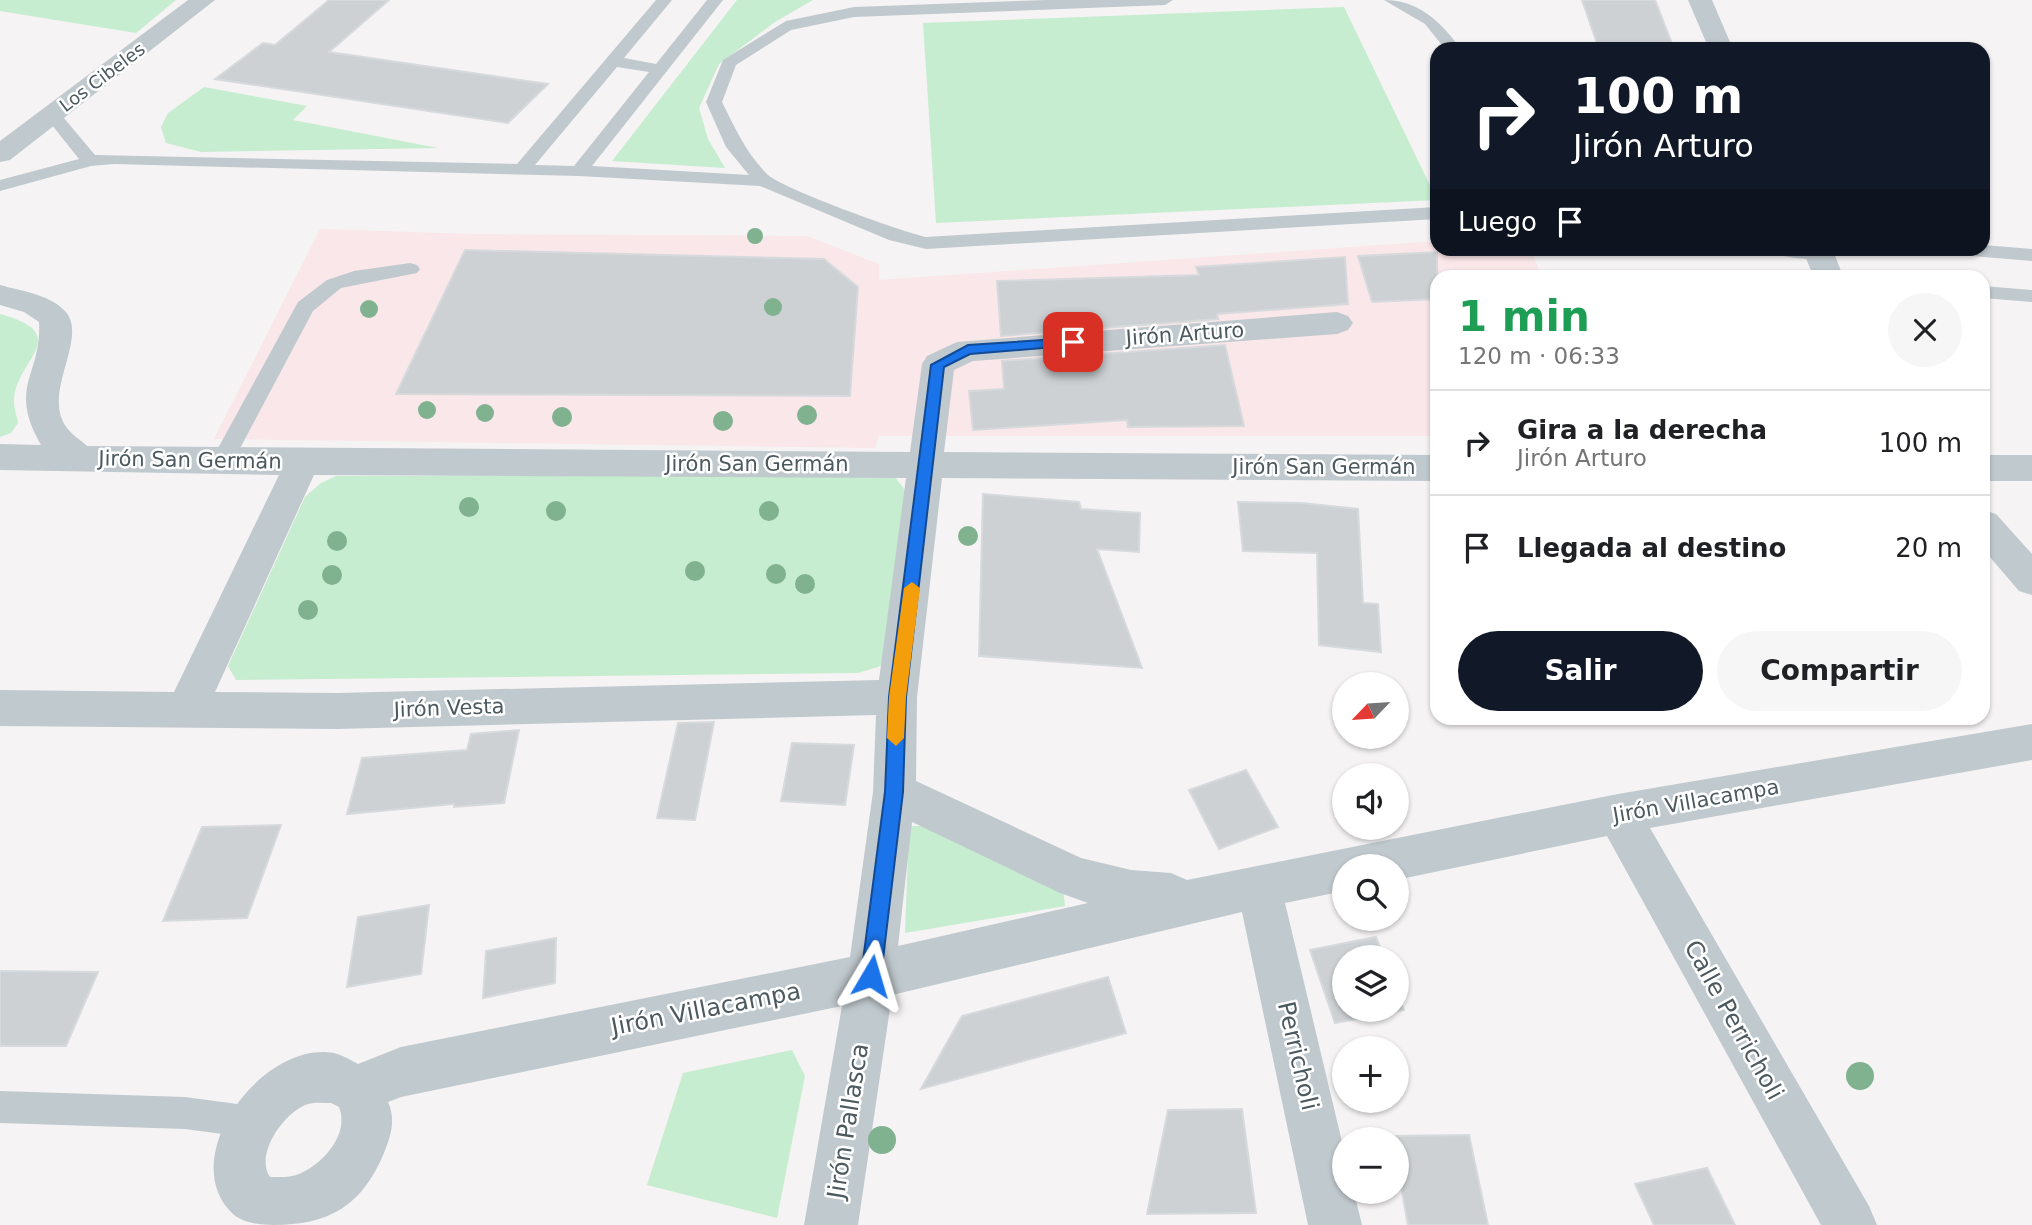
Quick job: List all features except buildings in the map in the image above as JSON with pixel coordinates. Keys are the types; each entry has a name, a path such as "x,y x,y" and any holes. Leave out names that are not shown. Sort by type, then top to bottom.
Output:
{"street":[{"name":"Los Cibeles","path":"0,154 203,0"},
{"path":"1700,0 1718,42"},
{"name":"Jirón San Germán","path":"0,295 35,305 54,318 56,344 43,380 42,411 52,436 78,457"},
{"name":"Jirón Arturo","path":"871,976 894,792 897,697 938,365 955,354 968,350 1337,323"},
{"name":"Jirón San Germán","path":"0,457 302,462 1430,468"},
{"path":"186,710 302,462"},
{"path":"1990,468 2032,468"},
{"path":"1990,532 2032,580"},
{"name":"Jirón Vesta","path":"0,708 338,711 897,697"},
{"name":"Jirón Villacampa","path":"1409,856 1619,814 2032,741"},
{"path":"894,792 1076,878 1099,886 1131,892 1209,897"},
{"name":"Calle Perricholi","path":"1619,814 1850,1225"},
{"name":"Jirón Villacampa","path":"357,1089 401,1072 871,976 1209,897 1332,872"},
{"name":"Perricholi","path":"1259,887 1335,1225"},
{"name":"Jirón Pallasca","path":"831,1225 871,976"},
{"path":"334,1077 357,1089 367,1114 363,1144 345,1176 317,1199 285,1209 258,1204 240,1183 239,1154 252,1122 276,1096 305,1079 334,1077"}],"lane":[{"path":"521,170 664,0"},
{"path":"820,0 820,19"},
{"path":"763,181 734,146 714,103 729,63 786,26 854,12 1165,0"},
{"path":"1392,0 1430,22 1447,42"},
{"path":"579,171 660,69 709,1"},
{"path":"612,61 660,69"},
{"path":"52,114 90,161"},
{"path":"0,186 90,161 579,171 763,181 896,236 926,243 1430,213"},
{"path":"1990,252 2032,256"},
{"path":"222,461 305,307 334,284 354,277 410,269"},
{"path":"1990,293 2032,296"},
{"path":"0,1107 185,1113 252,1122"}],"shaded area":[{"path":"320,229 473,234 807,236 879,264 879,280 1430,241 1430,256 1534,256 1539,270 1430,270 1430,436 879,436 875,448 214,439"}],"green space":[{"path":"0,0 176,0 136,33 0,11"},
{"path":"737,0 813,0 775,22 719,64 699,108 708,139 725,168 612,161"},
{"path":"1344,7 1430,185 1430,200 936,223 923,23"},
{"path":"204,87 307,106 293,120 438,148 201,152 166,143 161,127 168,113"},
{"path":"0,314 23,322 35,331 38,340 36,350 16,387 14,402 18,423 11,433 0,437"},
{"path":"336,476 894,476 911,498 891,659 878,667 858,673 236,680 228,666 305,497 321,483"},
{"path":"909,826 936,826 1063,888 1065,906 905,933"},
{"path":"792,1050 805,1076 777,1218 647,1185 683,1073"}],"slow traffic":[{"path":"896,738 897,697 912,588"}],"route":[{"path":"871,976 894,792 897,697 938,365 955,354 968,350 1073,342"}]}
